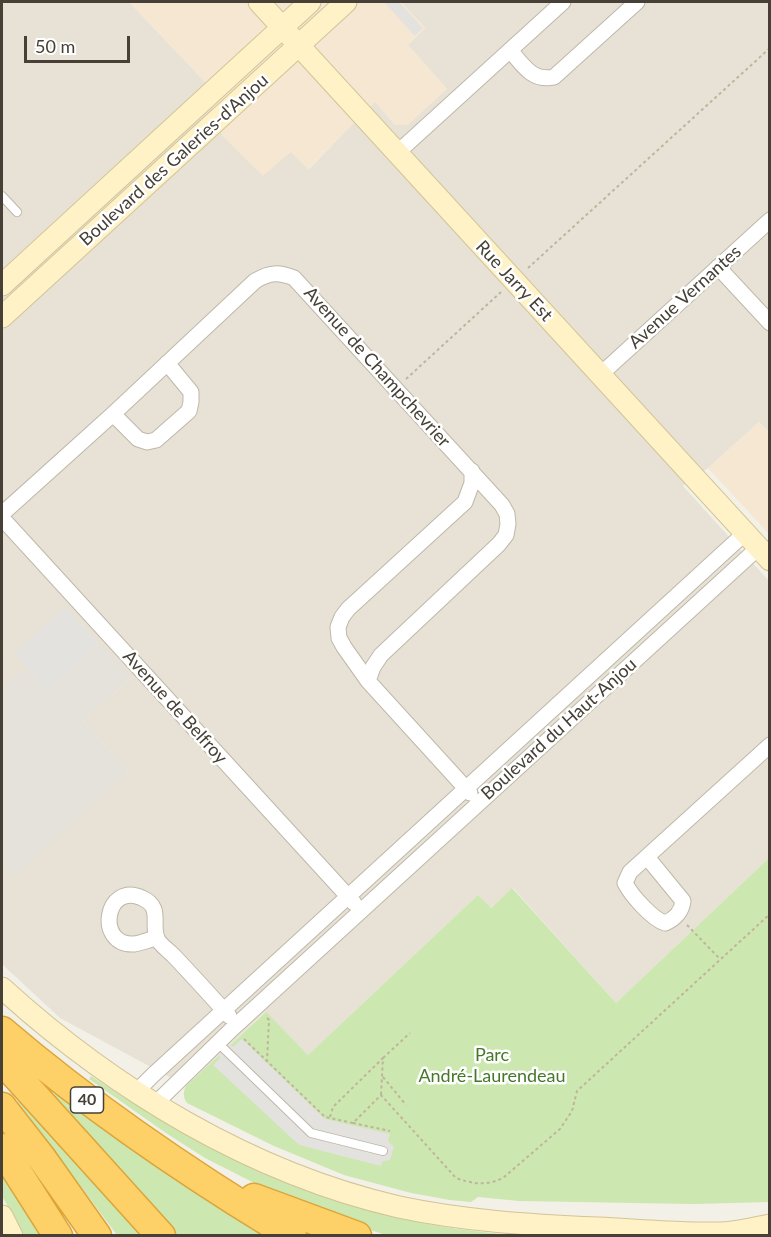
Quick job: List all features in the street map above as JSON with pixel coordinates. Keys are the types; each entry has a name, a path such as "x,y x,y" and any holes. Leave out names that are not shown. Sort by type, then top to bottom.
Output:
{"highway":[{"name":"40","path":"2,1031 101,1111 200,1179 292,1236"},
{"path":"2,1060 161,1236"},
{"path":"2,1107 42,1157 97,1236"},
{"path":"2,1148 58,1236"},
{"path":"200,1179 357,1236"}],"street":[{"name":"Rue Jarry Est","path":"259,2 601,374 757,548"},
{"name":"Boulevard des Galeries-d'Anjou","path":"2,285 310,2"},
{"name":"Boulevard des Galeries-d'Anjou","path":"2,317 346,2"},
{"path":"397,153 563,2"},
{"path":"510,50 532,74 539,78 554,77 637,2"},
{"name":"Avenue Vernantes","path":"601,374 770,220"},
{"path":"718,267 770,322"},
{"name":"Avenue de Champchevrier","path":"2,516 255,281 266,274 281,273 294,278 502,505 508,524 506,535 499,544 381,655 368,681"},
{"path":"113,414 138,439 147,442 156,440 189,411 191,392 167,363"},
{"path":"472,471 470,493 460,507 348,609 338,627 339,638 368,681 479,802"},
{"name":"Avenue de Belfroy","path":"2,516 348,896"},
{"name":"Boulevard du Haut-Anjou","path":"136,1092 465,787 757,548"},
{"name":"Boulevard du Haut-Anjou","path":"155,1104 235,1026 757,548"},
{"path":"647,857 681,896 682,906 671,920 660,922 651,915 628,888 626,878 647,857 770,745"},
{"path":"348,896 362,912"},
{"path":"157,938 224,1010 235,1026"},
{"path":"2,988 61,1039 155,1104 217,1138 290,1172 342,1191 398,1206 495,1222 725,1234 770,1226"},
{"path":"2,1216 12,1236"}],"lane":[{"path":"2,196 17,212"},
{"path":"218,1043 311,1133 383,1151"}],"path":[{"path":"397,388 770,48"},
{"path":"677,914 720,959"},
{"path":"381,1095 456,1178 481,1185 496,1182 560,1129 572,1111 577,1091 770,914"},
{"path":"257,1007 269,1020 267,1061"},
{"path":"235,1026 267,1061 325,1117 390,1131"},
{"path":"330,1118 333,1107 410,1033"},
{"path":"353,1123 381,1095 383,1058"},
{"path":"382,1076 406,1105"}],"shaded area":[{"path":"2,2 129,2 206,83 222,135 292,151 309,169 375,101 395,125 447,89 408,45 425,28 401,2 769,2 769,432 759,422 708,468 683,486 769,581 769,858 616,1003 513,888 490,908 478,895 308,1055 265,1012 186,1086 60,1018 2,964 2,871 7,865 14,874 128,771 83,721 132,678 46,694 2,689"},
{"path":"129,2 401,2 425,28 408,45 447,89 408,125 395,125 375,102 308,169 291,152 263,176 222,135 206,83"},
{"path":"384,2 399,2 423,28 415,36"},
{"path":"759,422 769,433 769,534 708,468"},
{"path":"65,607 99,644 47,692 15,654"},
{"path":"102,645 132,678 83,721 128,771 15,875 7,866 2,871 2,689 24,669 47,694"},
{"path":"242,1039 325,1119 390,1134 388,1141 394,1147 390,1160 383,1161 381,1166 299,1145 213,1065 230,1045 233,1047"}],"green space":[{"name":"Parc André-Laurendeau","path":"769,858 769,1202 694,1204 519,1201 478,1197 471,1202 450,1200 411,1193 344,1175 274,1146 187,1103 185,1099 186,1086 266,1012 308,1055 478,895 491,908 512,888 616,1003"},
{"path":"91,1076 191,1137 294,1185 347,1204 401,1218 458,1229 517,1235 386,1235 345,1222 286,1199 205,1158 89,1079"},
{"path":"55,1094 157,1167 263,1235 174,1235 50,1100"},
{"path":"21,1099 146,1235 117,1235 18,1102"},
{"path":"2,1165 47,1235 24,1235 2,1196"}]}
